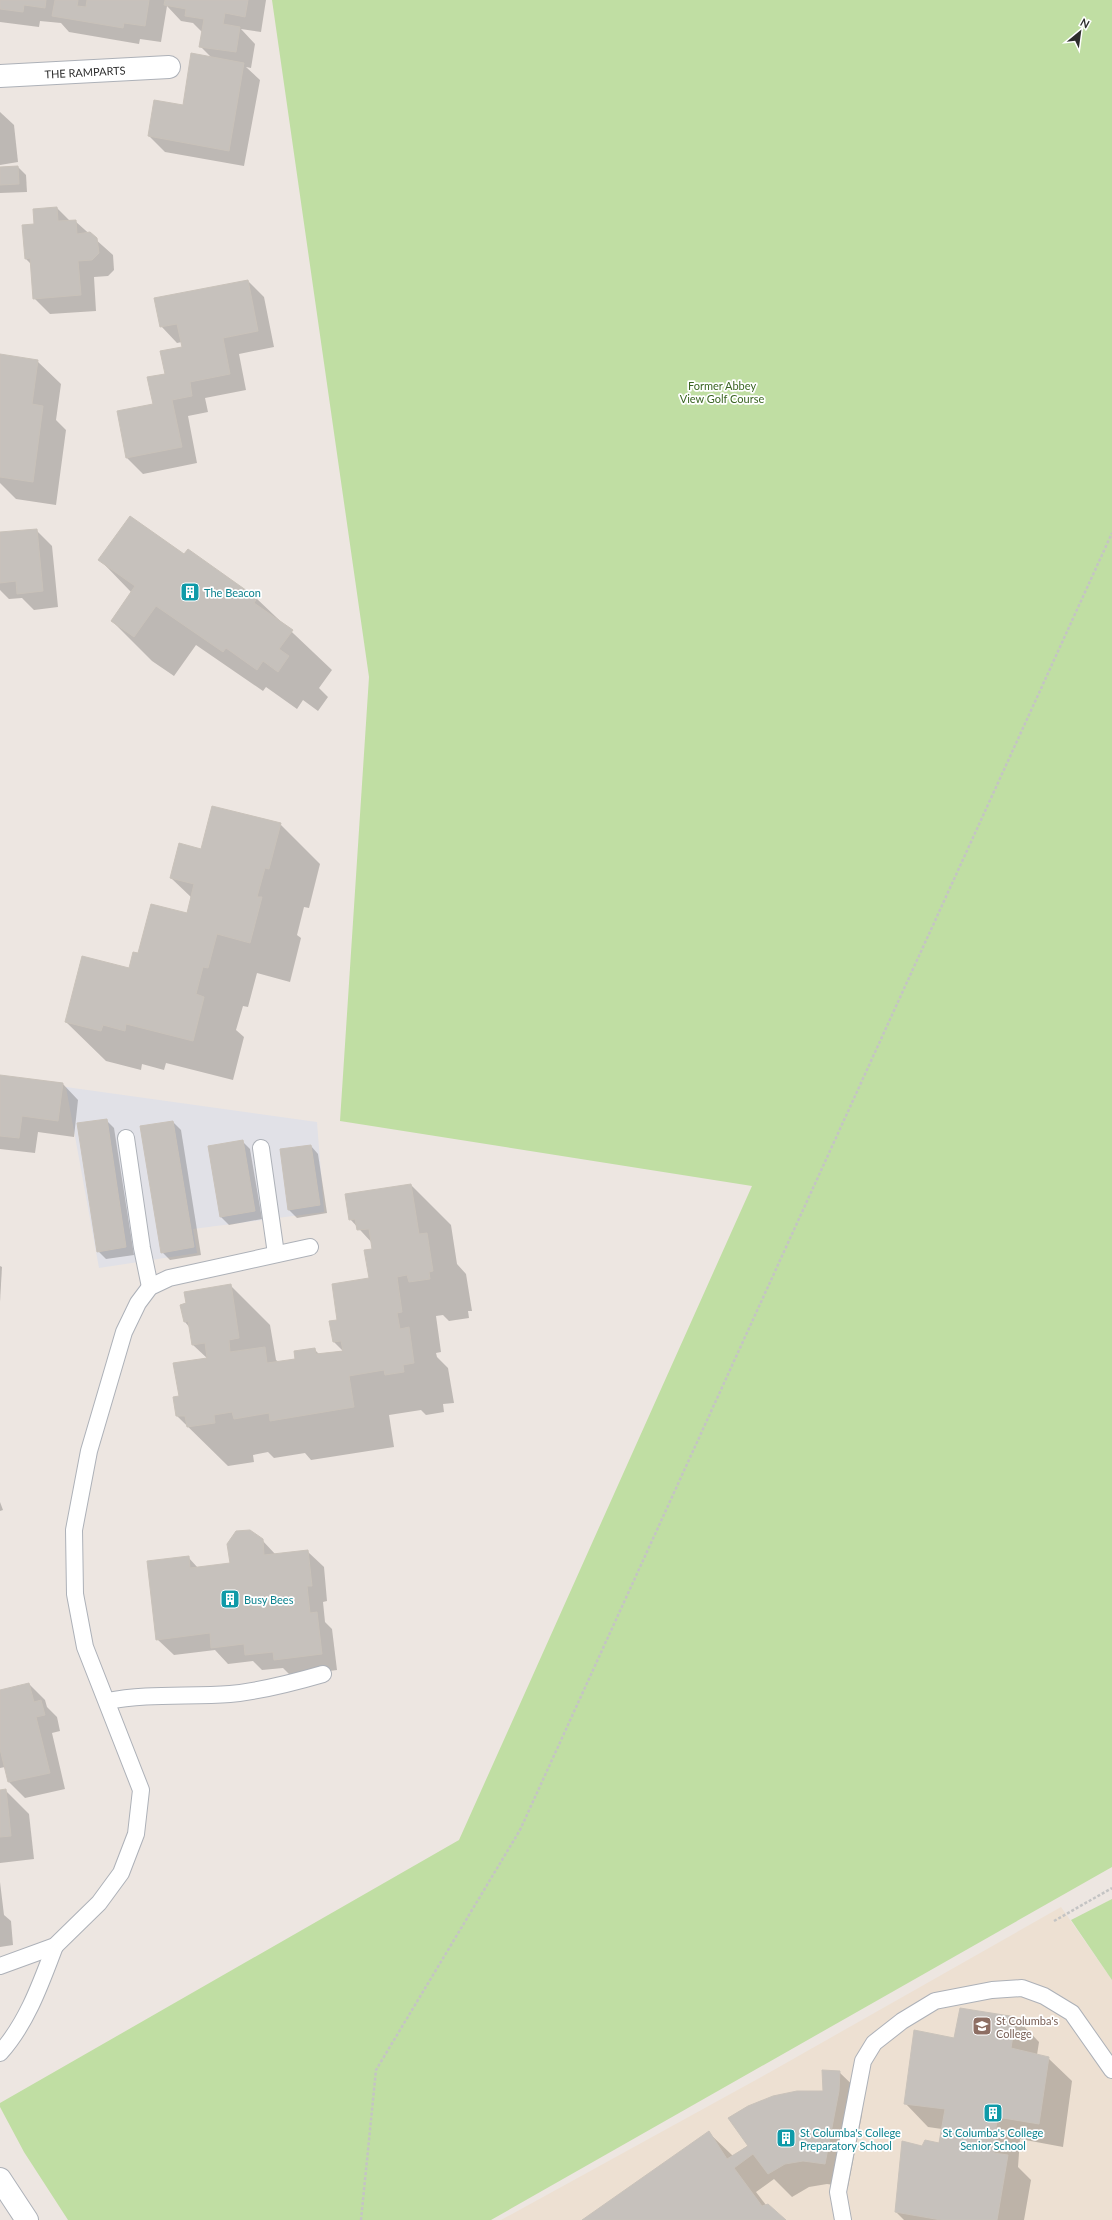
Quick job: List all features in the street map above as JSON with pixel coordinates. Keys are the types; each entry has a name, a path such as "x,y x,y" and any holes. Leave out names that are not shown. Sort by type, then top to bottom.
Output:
{"street":[{"name":"THE RAMPARTS","path":"0,76 169,68"},
{"path":"0,2179 27,2220"}],"lane":[{"path":"126,1138 142,1248 150,1287"},
{"path":"260,1148 276,1254"},
{"path":"0,1966 55,1946 99,1902 117,1879 121,1873 136,1834 141,1790 85,1647 75,1594 74,1530 89,1451 124,1332 138,1303 150,1287 169,1278 310,1247"},
{"path":"107,1701 132,1696 230,1694 280,1687 323,1674"},
{"path":"0,2053 19,2029 43,1980 55,1946"},
{"path":"843,2220 838,2192 863,2061 874,2044 902,2021 935,2001 992,1990 1022,1988 1044,1996 1072,2013 1112,2070"}],"path":[{"path":"361,2220 376,2070 520,1830 1112,533"},
{"path":"1054,1921 1112,1888"}],"shaded area":[{"path":"66,1087 317,1122 324,1212 193,1229 197,1253 99,1268"},
{"name":"St Columba's College","path":"1061,1907 1112,1980 1112,2220 501,2220 772,2071"}],"green space":[{"name":"Former Abbey View Golf Course","path":"272,0 1112,0 1112,1867 491,2220 68,2220 24,2152 0,2107 0,2103 459,1840 752,1186 340,1121 369,677"},
{"path":"1112,1899 1112,1980 1071,1920"}],"building":[{"path":"0,0 46,0 45,8 24,5 23,12 0,9"},
{"path":"55,0 78,0 77,6 86,7 87,0 149,0 145,26 124,23 123,28 52,16"},
{"path":"165,0 248,0 245,17 225,13 223,24 240,27 236,52 199,47 204,19 185,16 186,9 164,5"},
{"path":"191,53 244,63 229,151 148,136 154,100 183,105"},
{"path":"18,166 19,184 0,185 0,167"},
{"path":"57,207 58,221 76,220 77,234 90,232 97,238 99,253 92,260 78,261 81,295 33,299 30,258 25,259 22,225 34,224 33,209"},
{"path":"248,280 258,331 223,338 230,374 190,382 192,396 172,400 182,447 126,458 117,411 153,404 147,377 165,374 160,351 182,347 177,324 160,327 154,298"},
{"path":"0,354 38,360 32,404 43,406 33,482 0,477"},
{"name":"The Beacon","path":"130,516 184,554 188,549 257,598 254,603 293,630 279,649 289,656 278,672 263,661 257,670 226,648 223,652 156,606 134,637 111,621 135,586 98,560"},
{"path":"37,529 43,591 17,594 16,581 0,583 0,532"},
{"path":"212,806 281,823 269,869 265,868 257,897 262,897 250,943 217,934 208,968 203,967 196,994 204,997 193,1041 126,1024 125,1031 103,1025 101,1031 65,1022 82,956 129,968 133,952 138,953 151,904 187,913 194,884 170,878 179,843 201,849"},
{"path":"0,1075 63,1083 58,1121 22,1116 19,1138 0,1136"},
{"path":"107,1119 126,1247 97,1252 77,1123"},
{"path":"173,1121 194,1247 161,1253 140,1126"},
{"path":"243,1140 255,1211 220,1217 208,1146"},
{"path":"311,1145 320,1205 288,1210 280,1149"},
{"path":"411,1184 419,1234 427,1233 433,1271 429,1272 430,1279 409,1282 407,1275 397,1277 402,1312 397,1313 400,1329 409,1327 414,1363 403,1365 404,1372 385,1375 384,1370 349,1376 354,1407 270,1421 269,1413 234,1419 232,1412 214,1415 215,1423 187,1427 185,1416 176,1416 173,1397 179,1396 173,1363 207,1358 205,1343 192,1345 188,1321 184,1322 180,1305 186,1303 184,1292 231,1284 239,1338 229,1340 230,1352 265,1347 267,1363 295,1359 294,1351 315,1348 316,1354 343,1351 341,1341 333,1342 329,1321 337,1320 332,1284 369,1278 364,1250 372,1249 369,1229 357,1230 355,1219 349,1220 345,1194"},
{"name":"Busy Bees","path":"250,1530 263,1539 264,1555 308,1550 312,1586 307,1586 310,1613 317,1612 322,1654 274,1660 273,1652 245,1655 244,1644 211,1648 210,1633 156,1640 147,1561 189,1556 190,1568 230,1563 227,1544 236,1531"},
{"path":"29,1683 34,1702 41,1700 45,1715 36,1717 50,1773 8,1782 0,1749 0,1690"},
{"path":"6,1789 11,1836 0,1837 0,1790"},
{"name":"St Columba's College Senior School","path":"960,2008 1016,2017 1011,2048 1049,2057 1039,2124 997,2117 994,2153 1008,2155 997,2220 941,2220 895,2212 902,2141 922,2146 925,2140 939,2143 945,2109 904,2104 914,2030 954,2038"},
{"name":"St Columba's College Preparatory School","path":"822,2070 840,2071 839,2091 825,2164 803,2161 785,2164 768,2174 753,2154 734,2168 762,2206 768,2204 786,2220 582,2220 709,2131 727,2159 748,2146 728,2118 748,2106 773,2096 797,2091 823,2091"}],"place":[{"name":"The Beacon","path":"190,592"},
{"name":"Busy Bees","path":"230,1599"},
{"name":"St Columba's College","path":"982,2026"},
{"name":"St Columba's College Senior School","path":"993,2113"},
{"name":"St Columba's College Preparatory School","path":"786,2138"}]}
